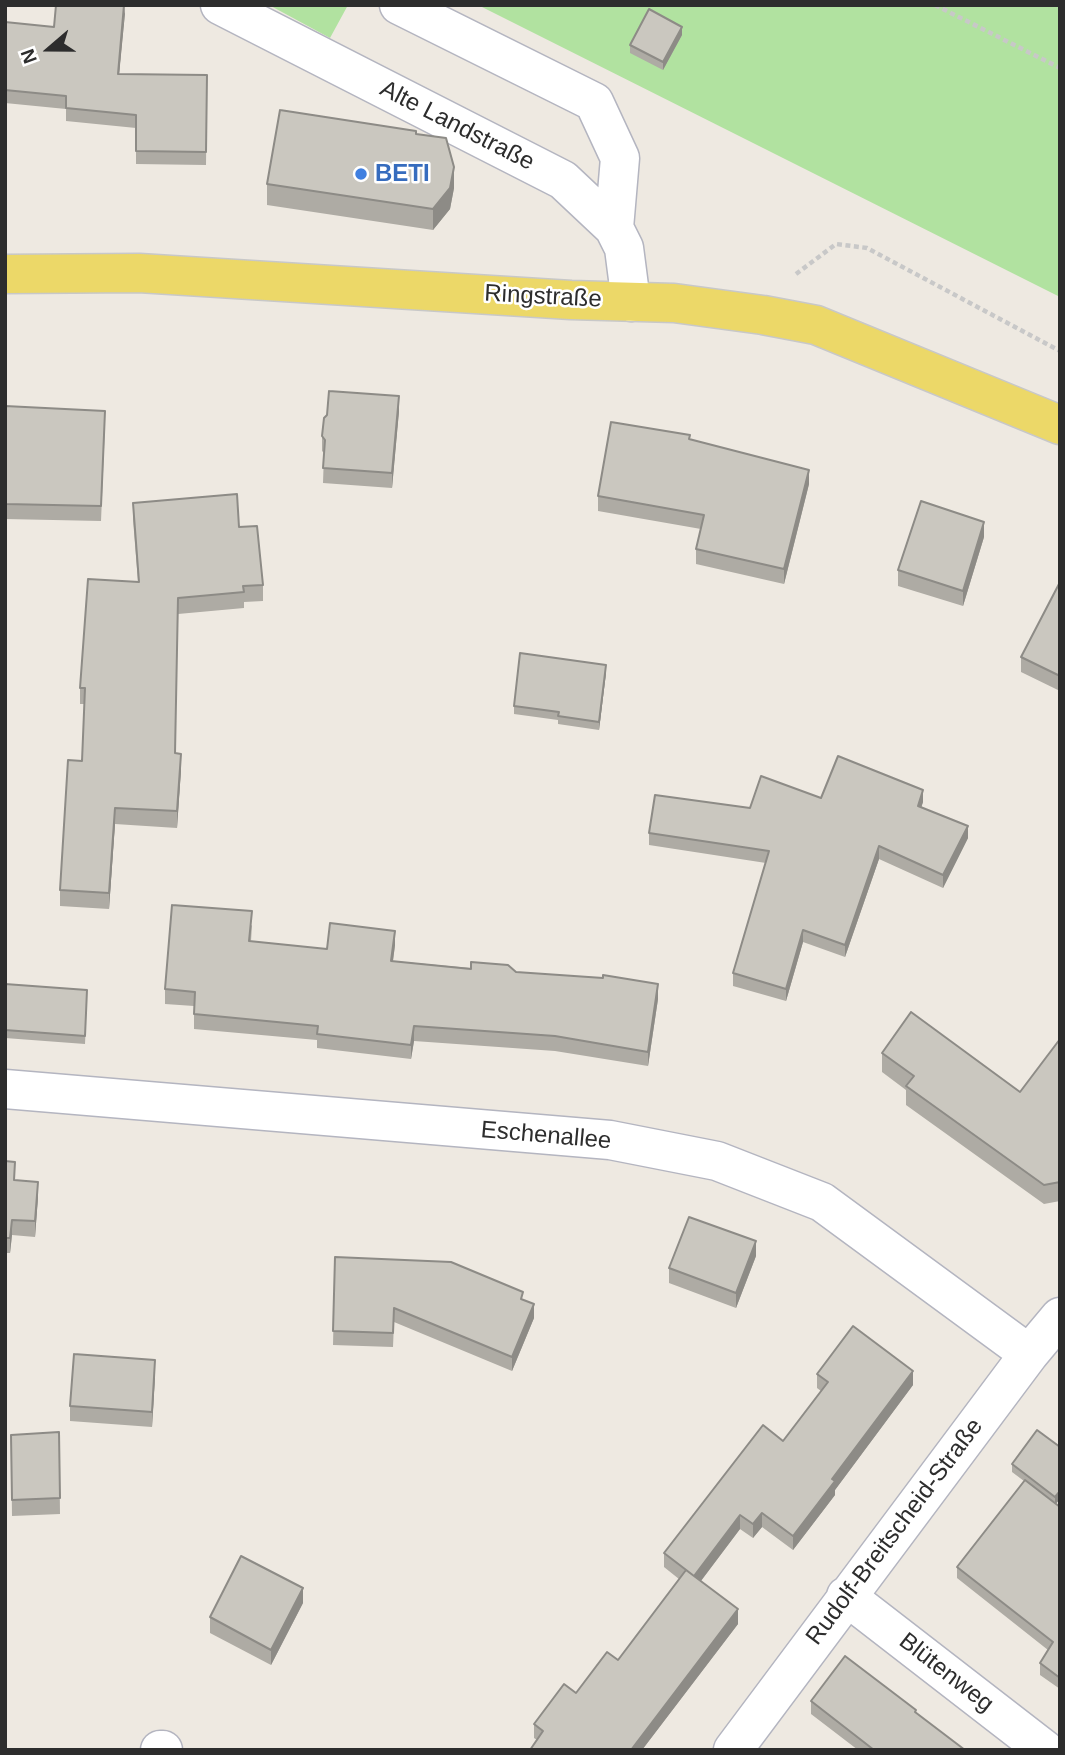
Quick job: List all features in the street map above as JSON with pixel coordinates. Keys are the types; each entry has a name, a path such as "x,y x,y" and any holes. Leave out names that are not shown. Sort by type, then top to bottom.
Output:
{"main road":[{"name":"Ringstraße","path":"5,274 139,273 674,303 816,325 1060,425"}],"street":[{"name":"Alte Landstraße","path":"220,5 563,180 614,228 624,248 631,302"},
{"path":"398,5 593,102 620,158 614,228"},
{"name":"Eschenallee","path":"5,1089 610,1140 718,1161 822,1202 1029,1354"},
{"name":"Rudolf-Breitscheid-Straße","path":"733,1750 846,1596 1060,1317"},
{"name":"Blütenweg","path":"846,1596 1045,1750"}],"path":[{"path":"935,5 1060,68"},
{"path":"763,316 788,280 836,244 867,248 1060,351"}],"green space":[{"path":"269,5 348,5 330,38"},
{"path":"478,5 1060,5 1060,297"}],"building":[{"path":"56,5 124,5 118,74 207,75 206,152 136,151 136,115 66,108 66,96 5,90 5,22 54,27"},
{"path":"649,9 682,27 663,62 630,45"},
{"name":"BETI","path":"280,110 446,138 454,167 450,188 433,209 267,184"},
{"path":"329,391 399,396 392,473 323,468 325,440 322,436"},
{"path":"5,406 105,411 101,506 5,504"},
{"path":"611,422 690,435 689,439 809,470 784,569 696,549 704,515 598,496"},
{"path":"237,494 239,527 257,526 263,585 243,586 244,592 178,598 175,753 181,754 177,811 115,808 109,893 60,890 68,760 82,761 85,688 80,688 88,579 139,582 133,503"},
{"path":"921,501 984,522 963,591 898,570"},
{"path":"1060,582 1060,676 1021,657"},
{"path":"520,653 606,665 599,722 558,716 559,712 514,706"},
{"path":"838,756 923,790 918,806 968,826 943,875 879,846 845,945 803,930 786,989 733,973 769,851 649,833 655,795 750,808 761,776 821,798"},
{"path":"172,905 252,911 249,941 327,949 330,923 395,931 391,961 471,969 471,962 508,965 516,972 603,978 603,975 658,984 648,1052 555,1036 414,1026 411,1045 317,1034 318,1026 194,1014 195,992 165,989"},
{"path":"5,984 87,990 85,1036 5,1030"},
{"path":"911,1012 1020,1092 1060,1039 1060,1182 1044,1185 906,1086 914,1076 882,1053"},
{"path":"5,1161 15,1162 14,1180 38,1182 35,1221 12,1220 10,1238 5,1238"},
{"path":"689,1217 756,1241 736,1293 669,1268"},
{"path":"335,1257 451,1262 523,1292 521,1299 534,1304 512,1357 394,1308 393,1333 333,1331"},
{"path":"853,1326 913,1371 793,1536 762,1513 753,1524 740,1515 694,1576 664,1553 763,1425 783,1441 828,1382 817,1374"},
{"path":"74,1354 155,1360 152,1412 70,1406"},
{"path":"1037,1430 1060,1447 1060,1491 1055,1497 1012,1464"},
{"path":"59,1432 60,1498 12,1500 11,1435"},
{"path":"1025,1480 1060,1507 1060,1678 1040,1663 1053,1642 957,1567"},
{"path":"241,1556 303,1588 271,1650 210,1617"},
{"path":"686,1570 738,1609 631,1750 530,1750 543,1731 534,1724 564,1684 576,1693 607,1652 618,1660"},
{"path":"845,1656 965,1750 874,1750 811,1701"}],"place":[{"name":"BETI","path":"361,174"}]}
